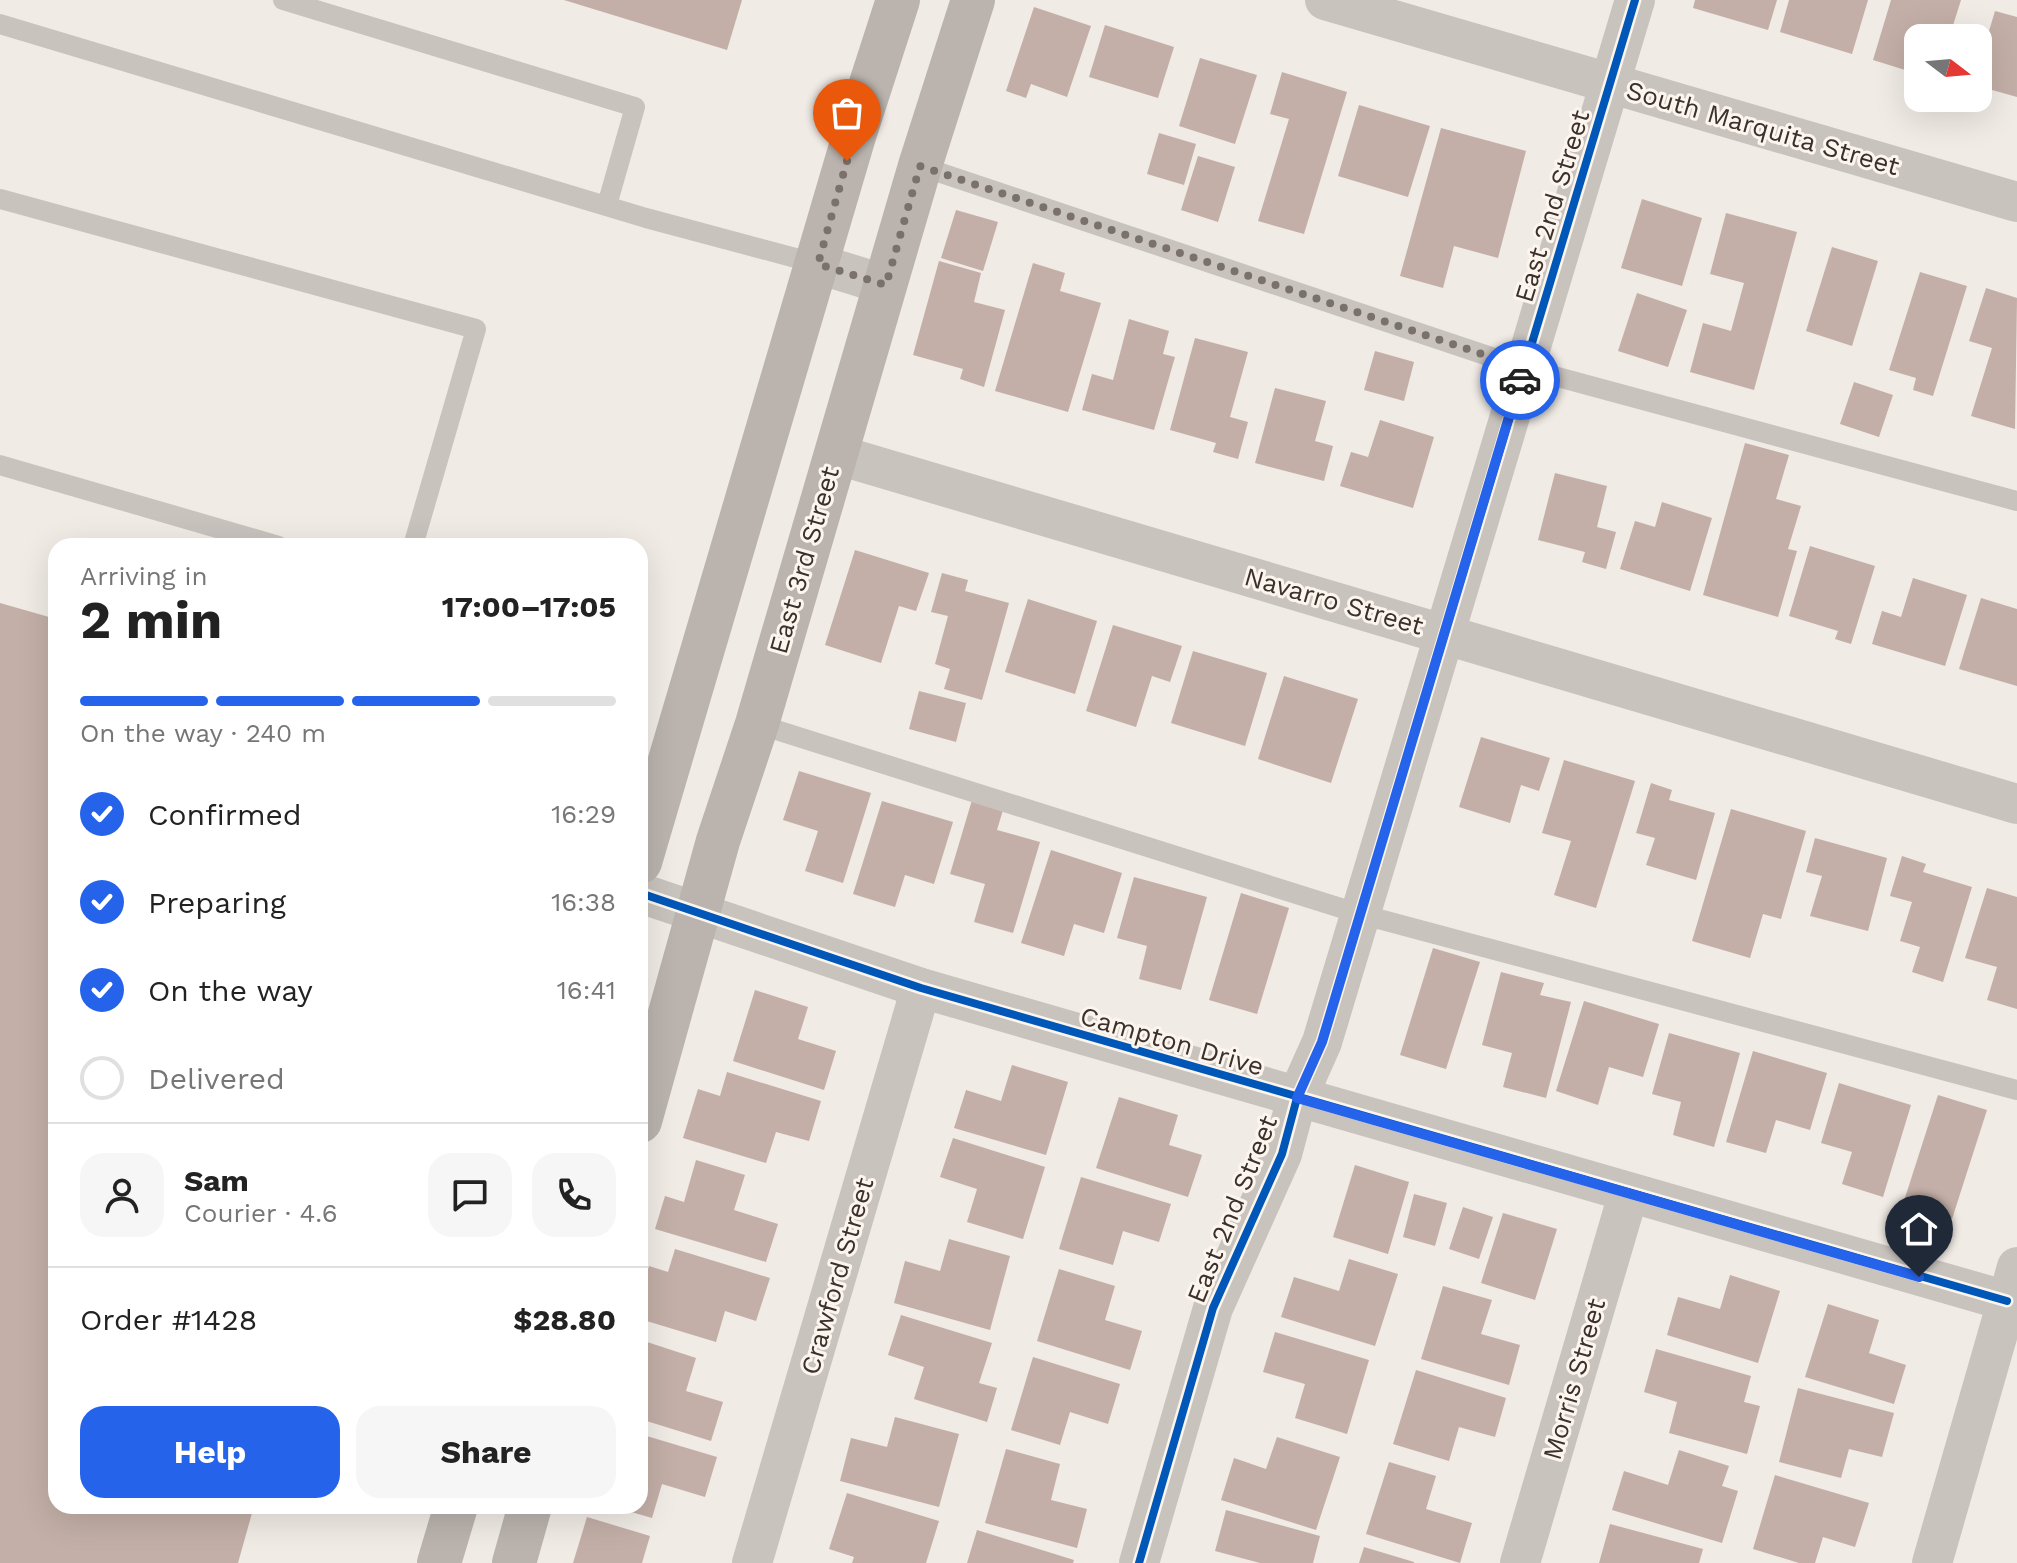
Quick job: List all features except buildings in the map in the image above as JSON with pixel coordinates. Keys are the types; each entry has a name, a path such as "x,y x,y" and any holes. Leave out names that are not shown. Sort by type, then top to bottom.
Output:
{"street":[{"path":"648,835 898,0"},
{"name":"East 3rd Street","path":"648,1092 698,913 757,724 920,166 973,0"},
{"name":"South Marquita Street","path":"1325,0 2017,202"},
{"name":"East 2nd Street","path":"1139,1563 1213,1308 1282,1154 1297,1098 1322,1042 1635,0"},
{"path":"818,264 886,285"},
{"name":"Navarro Street","path":"835,454 2017,804"},
{"name":"Campton Drive","path":"648,896 921,988 1628,1195 2014,1291"},
{"name":"Crawford Street","path":"752,1563 921,988"},
{"name":"Morris Street","path":"1520,1563 1628,1195"},
{"path":"1932,1563 2014,1291"},
{"path":"439,1563 454,1514"},
{"path":"514,1563 528,1514"}],"lane":[{"path":"283,0 635,107 607,205"},
{"path":"0,24 607,205 818,264"},
{"path":"920,166 1524,368 2017,501"},
{"path":"0,199 476,329 415,538"},
{"path":"0,465 251,538"},
{"path":"757,724 1360,914 2017,1090"}],"cycle path":[{"path":"1139,1563 1213,1308 1282,1154 1297,1098 1322,1042 1635,0"},
{"path":"648,896 921,988 2007,1301"}],"way so far":[{"path":"847,161 818,264 886,285 920,166 1524,368 1520,380"}],"route":[{"path":"1520,380 1322,1042 1297,1098 1919,1277"}]}
